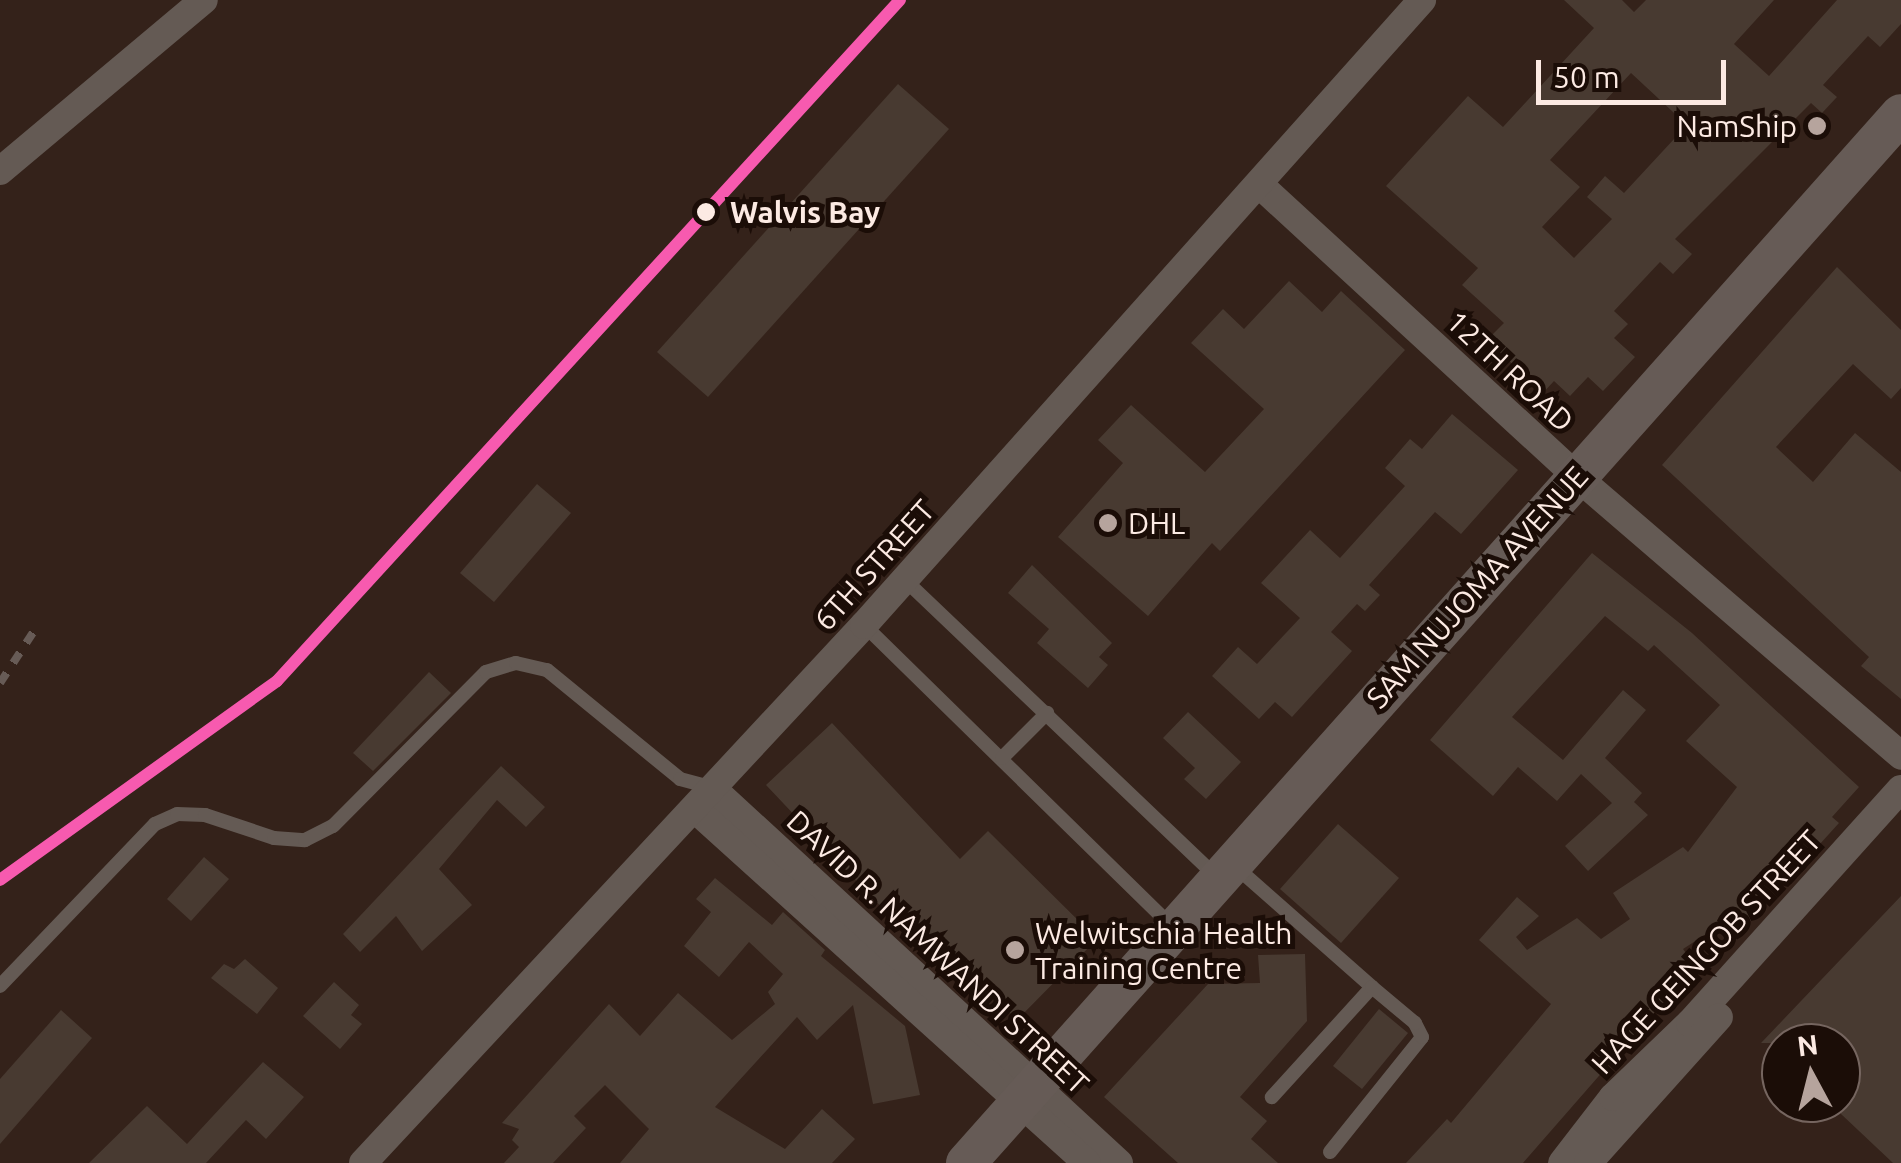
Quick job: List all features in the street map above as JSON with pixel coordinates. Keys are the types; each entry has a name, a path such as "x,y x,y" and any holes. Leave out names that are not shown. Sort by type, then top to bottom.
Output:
{"main road":[{"name":"SAM NUJOMA AVENUE","path":"940,1163 1027,1083 1172,928 1901,114"},
{"name":"SAM NUJOMA AVENUE","path":"966,1163 1027,1083"}],"street":[{"path":"0,171 204,0"},
{"name":"6TH STREET","path":"363,1163 905,580 1261,186 1422,0"},
{"name":"12TH ROAD","path":"1261,186 1576,476 1901,756"},
{"name":"HAGE GEINGOB STREET","path":"1562,1163 1613,1097 1690,1024 1901,789"},
{"name":"DAVID R. NAMWANDI STREET","path":"704,798 1119,1163"},
{"name":"HAGE GEINGOB STREET","path":"1588,1163 1901,816"},
{"name":"DAVID R. NAMWANDI STREET","path":"1027,1083 1088,1163"}],"lane":[{"path":"905,580 1047,713 1225,870 1415,1023 1422,1037 1330,1152"},
{"path":"864,625 1172,928"},
{"path":"0,986 155,824 177,814 205,815 274,838 305,840 333,826 486,672 516,663 547,670 704,798"},
{"path":"1002,758 1047,713"},
{"path":"680,780 704,798"},
{"path":"1272,1097 1372,987"}],"building":[{"path":"1564,0 1622,0 1634,12 1646,0 1774,0 1734,44 1769,76 1837,0 1901,0 1901,24 1880,47 1868,36 1823,85 1837,97 1822,113 1811,103 1675,239 1692,254 1673,274 1660,262 1614,311 1628,324 1614,338 1635,357 1603,391 1588,377 1570,396 1554,381 1543,393 1487,340 1504,323 1462,285 1478,268 1386,186 1468,96 1503,127 1594,28","holes":["1631,73 1687,125 1624,193 1605,176 1587,197 1612,219 1574,258 1542,227 1580,187 1550,160"]},
{"path":"898,84 949,129 708,397 657,352"},
{"path":"1837,267 1901,330 1901,388 1891,399 1853,364 1776,447 1813,482 1855,433 1901,472 1901,699 1861,666 1869,657 1662,465"},
{"path":"1289,281 1322,312 1341,291 1405,350 1220,551 1212,543 1148,616 1058,537 1123,463 1098,440 1131,405 1205,472 1264,409 1191,343 1223,309 1244,329"},
{"path":"1452,414 1518,470 1461,534 1435,512 1369,585 1380,595 1365,611 1357,604 1331,632 1352,651 1292,717 1275,702 1259,719 1212,676 1238,647 1257,664 1300,618 1261,583 1310,530 1340,558 1405,486 1385,468 1410,439 1422,449"},
{"path":"537,484 571,513 494,602 460,573"},
{"path":"1592,553 1692,633 1859,787 1832,817 1839,823 1743,929 1731,918 1683,949 1692,961 1654,986 1667,998 1523,1163 1406,1163 1447,1119 1451,1123 1551,1004 1479,940 1517,897 1539,916 1516,937 1527,950 1577,918 1601,939 1630,919 1613,893 1683,847 1688,852 1737,787 1686,741 1720,705 1654,645 1648,651 1605,616 1512,717 1563,760 1623,690 1646,710 1605,758 1642,793 1634,802 1648,815 1588,871 1565,846 1612,803 1581,774 1557,801 1518,767 1493,796 1430,740"},
{"path":"1032,565 1112,643 1099,657 1108,665 1088,688 1037,643 1049,629 1008,593"},
{"path":"429,672 451,693 373,771 353,753"},
{"path":"1188,712 1241,762 1206,799 1184,779 1195,768 1163,738"},
{"path":"832,723 960,859 988,831 1097,939 1017,1020 897,902 886,912 766,785"},
{"path":"501,766 545,807 526,827 497,800 439,869 472,905 422,951 396,916 360,952 343,934"},
{"path":"1338,824 1399,878 1341,943 1280,889"},
{"path":"204,857 229,879 191,921 167,899"},
{"path":"715,878 772,925 783,912 825,950 821,956 905,1026 920,1095 873,1104 853,1005 817,1040 797,1017 715,1107 785,1149 822,1109 855,1139 832,1163 620,1163 649,1129 605,1085 574,1116 586,1128 553,1163 504,1163 519,1147 512,1140 519,1129 502,1123 609,1004 640,1036 678,993 732,1040 775,1004 768,992 783,974 749,942 719,977 684,946 711,912 696,899"},
{"path":"1901,896 1901,1163 1893,1163 1851,1123 1861,1123 1861,1023 1780,1023"},
{"path":"1305,954 1307,1021 1240,1097 1267,1121 1251,1139 1278,1163 1178,1163 1104,1097 1208,984 1260,983 1258,955"},
{"path":"245,959 278,988 257,1014 211,978 224,964 234,969"},
{"path":"334,982 359,1005 351,1015 362,1024 340,1049 303,1016"},
{"path":"1379,1009 1408,1033 1362,1089 1333,1066"},
{"path":"61,1010 92,1038 0,1144 0,1079"},
{"path":"263,1062 304,1097 266,1139 246,1120 206,1163 89,1163 147,1106 187,1144"}],"railway":[{"path":"0,880 277,681 707,213"},
{"path":"0,683 38,625"}],"transit line":[{"path":"0,880 277,681 900,0"}],"place":[{"name":"NamShip","path":"1817,126"},
{"name":"Walvis Bay","path":"706,212"},
{"name":"DHL","path":"1108,523"},
{"name":"Welwitschia Health Training Centre","path":"1015,950"}]}
